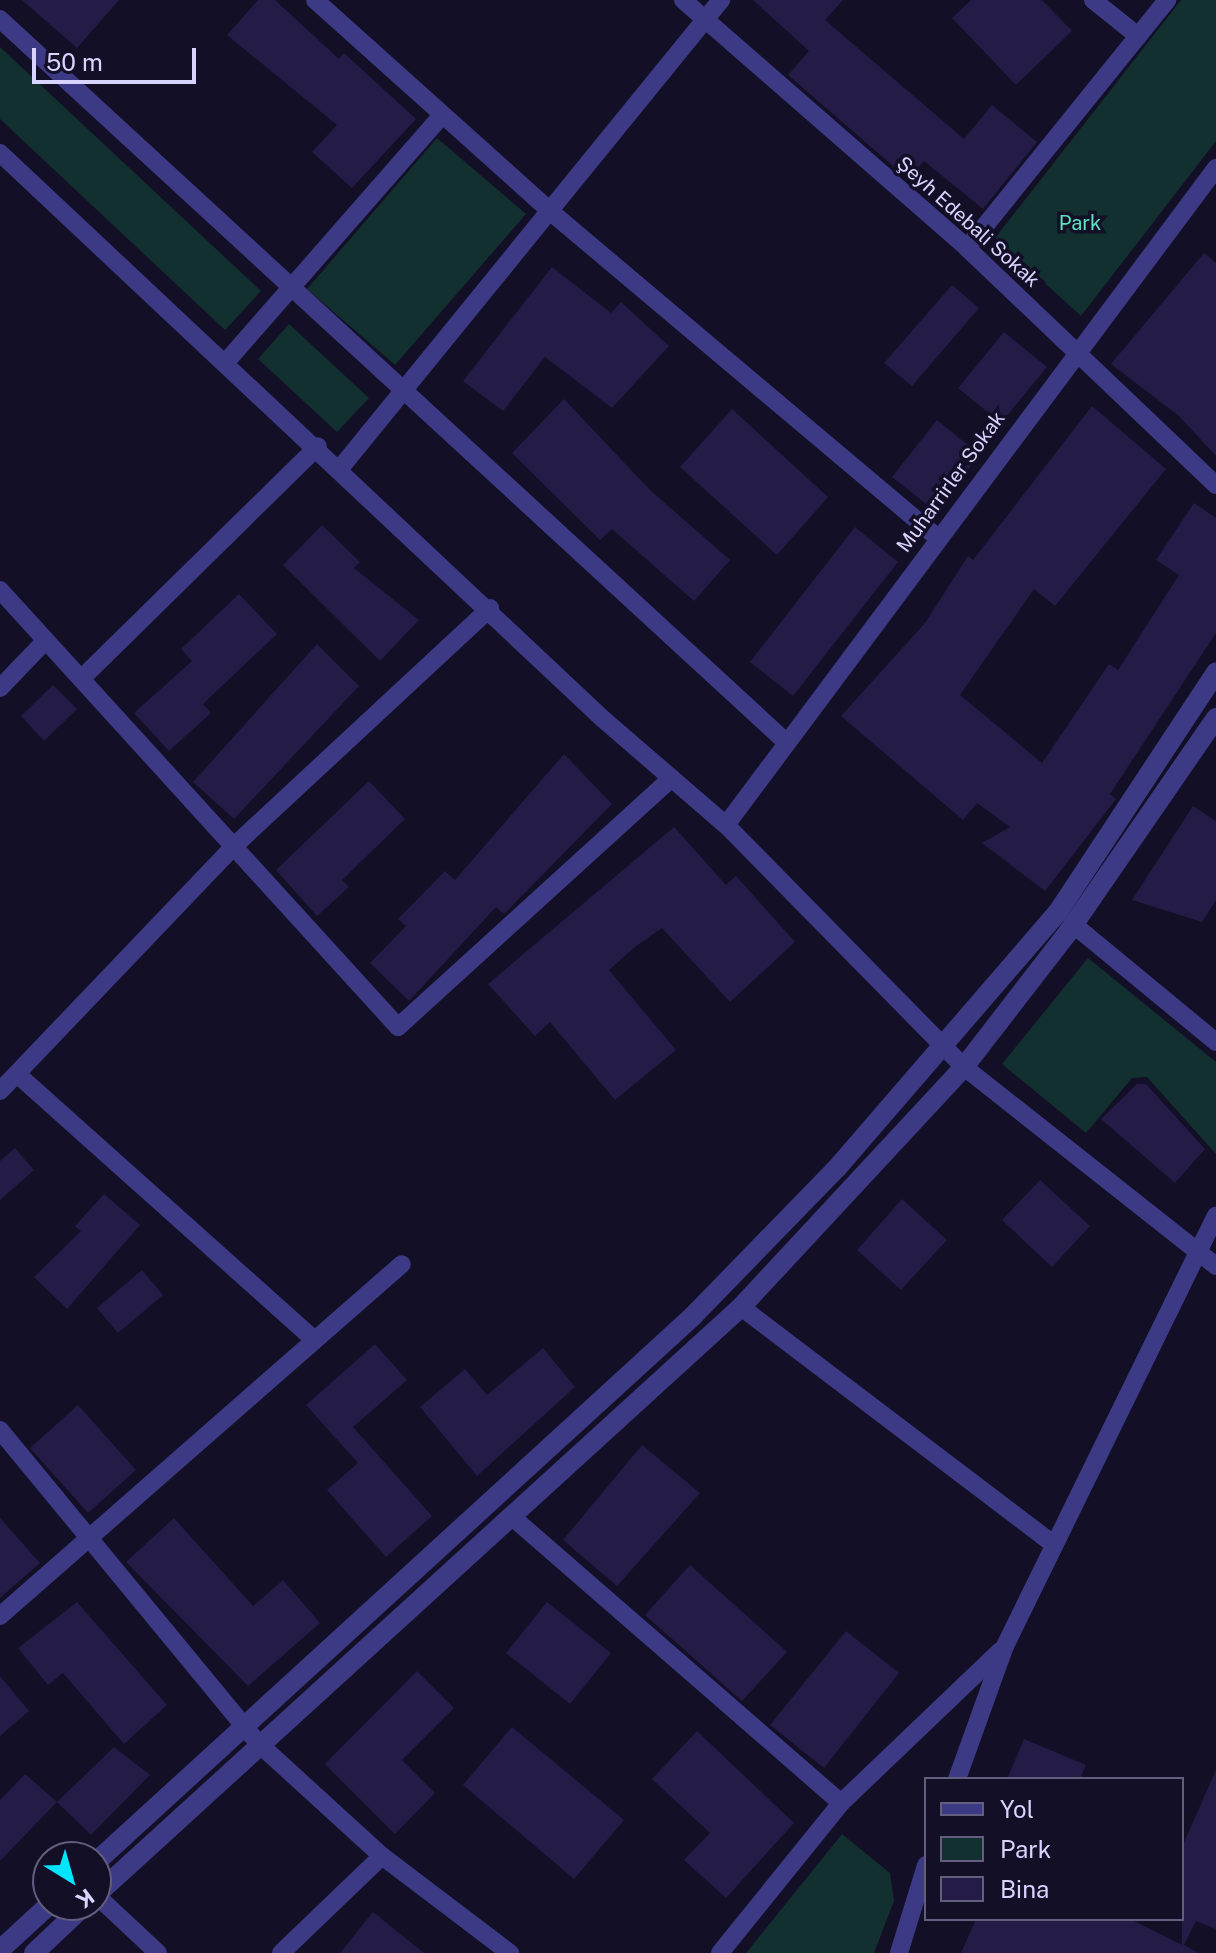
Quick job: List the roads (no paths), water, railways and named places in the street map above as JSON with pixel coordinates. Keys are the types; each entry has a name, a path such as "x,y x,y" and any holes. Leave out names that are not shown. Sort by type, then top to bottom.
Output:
{"street":[{"path":"315,0 551,212 938,538"},
{"name":"Şeyh Edebali Sokak","path":"683,0 967,248 1216,485"},
{"path":"342,466 405,395 721,0"},
{"path":"1093,0 1138,36"},
{"path":"967,248 1167,0"},
{"path":"0,19 405,395 786,742"},
{"path":"226,362 441,116"},
{"path":"0,153 342,466 490,608 726,825 964,1067 1216,1266"},
{"name":"Muharrirler Sokak","path":"726,825 1073,352 1216,168"},
{"path":"81,679 318,446"},
{"path":"0,590 398,1027 672,778"},
{"path":"0,1091 233,847 490,608"},
{"path":"0,688 46,640"},
{"path":"112,1878 250,1734 692,1317 947,1049 1058,912 1216,672"},
{"path":"112,1849 511,1516 741,1307 964,1067 1074,925 1216,718"},
{"path":"1074,925 1216,1042"},
{"path":"17,1074 315,1340"},
{"path":"958,1777 1005,1646 1216,1216"},
{"path":"0,1616 92,1540 402,1264"},
{"path":"741,1307 1053,1544"},
{"path":"0,1430 250,1734 382,1856 510,1953"},
{"path":"511,1516 841,1803"},
{"path":"720,1953 841,1803 1005,1646"},
{"path":"281,1953 382,1856"},
{"path":"899,1953 924,1872"},
{"path":"112,1910 158,1953"},
{"path":"0,1950 32,1921"},
{"path":"34,1953 68,1921"}],"park label":[{"name":"Park","path":"1080,223"}]}
